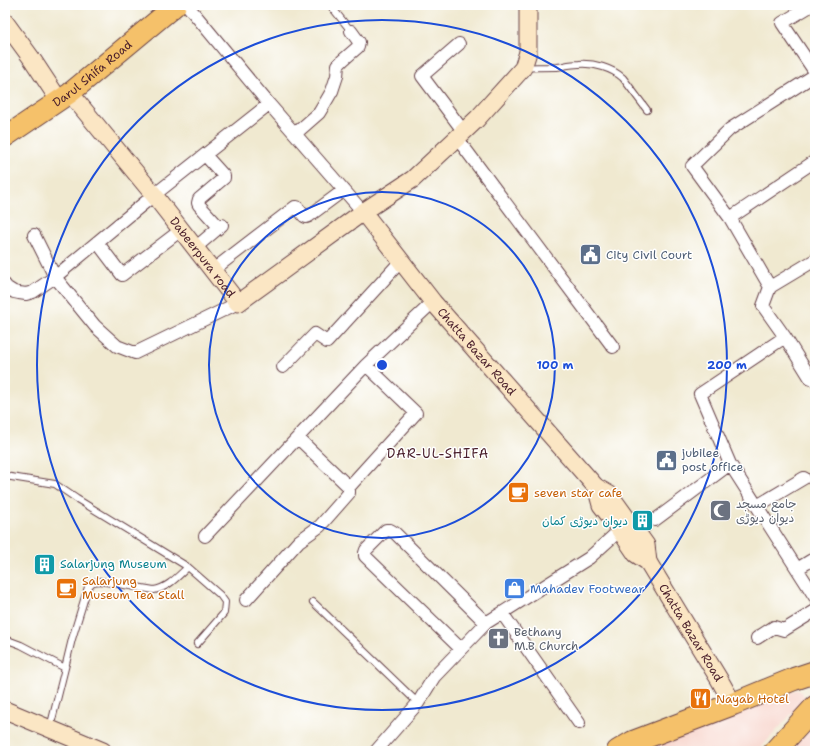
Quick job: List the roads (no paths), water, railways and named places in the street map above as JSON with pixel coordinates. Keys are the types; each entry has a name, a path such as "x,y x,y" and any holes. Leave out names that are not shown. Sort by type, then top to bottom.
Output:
{"highway":[{"path":"618,751 633,742 815,672"},
{"path":"794,679 803,677 812,680 815,684"},
{"path":"775,751 815,707"}],"main road":[{"name":"Darul Shifa Road","path":"5,137 70,93 176,5"}],"street":[{"path":"187,5 269,104 363,212"},
{"path":"523,68 528,52 528,5"},
{"path":"812,5 782,23 815,72"},
{"path":"5,22 59,100 70,93"},
{"path":"295,134 314,118 322,108 332,91 337,76 338,65 358,47 359,42 351,31"},
{"path":"459,44 422,76 461,135 613,347"},
{"name":"Dabeerpura road","path":"70,93 154,195 238,303 363,212 412,179 461,135 523,68"},
{"path":"770,287 730,218 692,166 730,130 815,75"},
{"path":"5,286 19,294 26,294 33,292 55,277 154,195 269,104"},
{"path":"195,248 220,226 199,205 198,202 224,178 224,176 205,154"},
{"path":"730,218 815,161"},
{"path":"213,270 295,207 297,207 304,216 309,216 344,190"},
{"name":"Chatta Bazar Road","path":"363,212 433,302 596,487 610,495 646,545 648,562 733,704"},
{"path":"97,242 122,275 181,230"},
{"path":"34,235 55,277 95,326 117,346 135,354 238,303"},
{"path":"815,260 770,287 763,306 785,337 811,379 815,376"},
{"path":"283,367 315,334 327,342 401,261"},
{"path":"205,536 366,365 433,302"},
{"path":"785,337 700,394 730,464 815,597"},
{"path":"246,600 299,541 320,526 349,493 349,487 416,413 366,365"},
{"path":"298,438 349,487"},
{"path":"655,520 730,464"},
{"path":"757,506 804,478"},
{"name":"Chatta Bazar Road","path":"596,487 601,505 636,554 648,562"},
{"path":"461,649 365,556 364,553 366,550 386,530 390,530 395,533 486,623"},
{"path":"376,751 418,703 434,677 486,623 589,558 620,530"},
{"path":"797,569 815,558"},
{"path":"757,638 774,627 784,630 815,611"},
{"path":"502,613 579,723"},
{"path":"5,710 103,751"}],"lane":[{"path":"330,5 351,31"},
{"path":"523,68 558,67 582,64 601,67 615,72 623,78 648,110"},
{"path":"5,476 55,484 188,567 220,595 225,602 224,613 196,644"},
{"path":"50,729 72,639 88,587 93,582 100,581 154,590 160,589 166,586 188,567"},
{"path":"313,602 418,703"},
{"path":"5,639 21,644 65,668"}],"tunnel":[{"path":"638,533 655,520"}],"place":[{"name":"City Civil Court","path":"590,255"},
{"name":"jubilee post office","path":"667,460"},
{"name":"seven star cafe","path":"519,493"},
{"name":"جامع مسجد دیوان دیوڑی","path":"721,511"},
{"name":"دیوان دیوڑی کمان","path":"643,521"},
{"name":"Salarjung Museum","path":"44,564"},
{"name":"Salarjung Museum Tea Stall","path":"66,588"},
{"name":"Mahadev Footwear","path":"514,589"},
{"name":"Bethany M.B Church","path":"499,639"},
{"name":"Nayab Hotel","path":"701,699"}],"district":[{"name":"DAR-UL-SHIFA","path":"438,453"}]}
